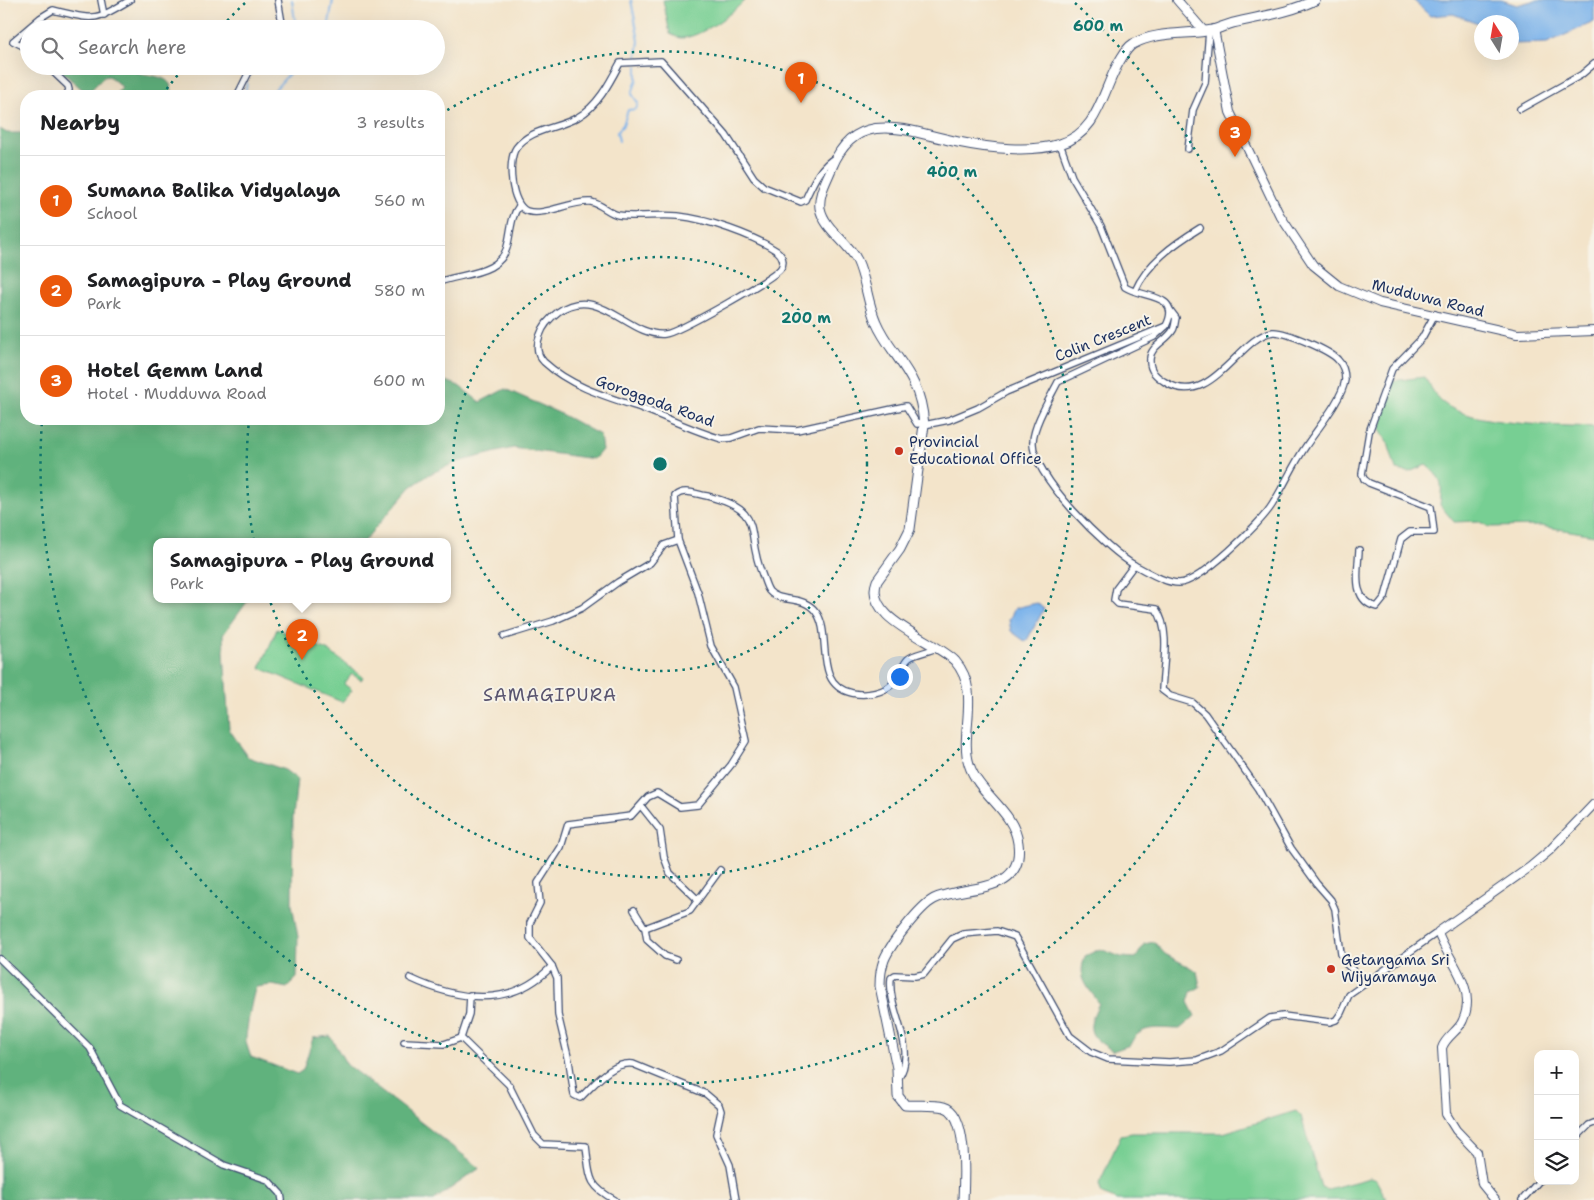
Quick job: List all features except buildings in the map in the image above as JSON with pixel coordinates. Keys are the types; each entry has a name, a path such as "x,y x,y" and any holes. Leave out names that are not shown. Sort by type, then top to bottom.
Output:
{"main road":[{"path":"963,1200 964,1173 960,1125 956,1117 945,1107 905,1105 898,1096 897,1068 880,986 880,973 884,959 925,905 942,896 988,887 999,882 1014,867 1018,852 1018,842 1009,821 978,785 968,763 969,694 963,674 948,655 885,614 875,600 874,593 877,581 900,550 910,529 924,424 915,385 876,322 857,260 826,221 820,210 822,191 845,142 865,132 889,127 904,128 957,142 988,147 1043,148 1073,139 1081,132 1102,105 1113,70 1130,45 1145,38 1209,30 1294,10 1315,0"}],"street":[{"path":"101,0 104,15"},
{"path":"38,20 54,10 90,19 104,15 130,0"},
{"path":"278,0 281,20"},
{"path":"1177,0 1209,30 1205,83 1194,110 1188,149"},
{"name":"Mudduwa Road","path":"1209,30 1230,112 1279,214 1313,265 1339,286 1361,296 1517,334 1594,331"},
{"path":"20,35 13,41 20,44"},
{"path":"445,280 488,269 503,258 508,248 514,213 519,206 515,197 511,169 517,147 528,136 579,117 602,94 620,62 661,61 726,135 754,178 764,187 801,202 805,200 817,174 828,162 836,158"},
{"path":"1520,109 1581,75 1594,64"},
{"path":"56,75 68,86 69,90"},
{"path":"240,90 248,75"},
{"name":"Colin Crescent","path":"924,424 949,420 978,408 1006,392 1166,326 1171,316 1170,310 1159,298 1125,286 1101,226 1072,177 1060,144"},
{"name":"Goroggoda Road","path":"519,206 528,212 538,212 592,202 617,214 677,216 699,219 728,228 779,252 784,261 783,266 776,274 668,334 652,334 600,306 578,304 566,307 553,316 542,329 538,340 538,357 553,370 595,394 722,439 731,438 759,428 797,430 906,406 911,410 917,424 924,424"},
{"path":"1135,291 1140,278 1157,260 1200,228"},
{"path":"1166,326 1154,337 1058,382 1033,441 1040,465 1050,482 1086,526 1134,565 1166,580 1179,583 1200,575 1247,534 1271,506 1300,454 1340,394 1345,380 1344,370 1338,360 1329,353 1288,334 1273,332 1258,339 1220,374 1205,383 1186,389 1173,387 1154,375 1149,360 1151,352 1173,330 1176,318 1170,310"},
{"path":"1359,550 1357,590 1368,605 1377,607 1386,597 1401,539 1410,532 1434,532 1431,507 1364,480 1362,474 1369,432 1392,368 1422,338 1435,314"},
{"path":"736,1200 730,1165 716,1134 721,1111 719,1105 706,1094 634,1064 624,1063 611,1069 580,1098 574,1095 569,1061 558,1015 557,978 552,966 530,938 530,923 540,904 538,883 561,848 566,826 632,816 648,797 657,793 680,807 698,805 731,765 746,741 734,687 711,646 698,593 678,540 674,496 680,492 721,500 740,509 751,522 756,560 769,591 777,596 807,603 817,613 824,654 831,679 840,688 853,693 873,694 888,688 894,682 908,658 936,648"},
{"path":"504,636 553,621 582,608 618,582 650,564 664,545 678,540"},
{"path":"1134,565 1116,589 1114,600 1118,604 1156,609 1161,615 1164,640 1162,690 1170,696 1193,703 1205,714 1258,789 1291,848 1331,900 1335,909 1337,937 1341,954 1346,964 1366,982"},
{"path":"896,1081 901,1074 906,1054 890,990 892,978 895,975 915,976 924,974 952,939 963,934 997,932 1015,937 1070,1036 1091,1052 1108,1059 1169,1062 1197,1060 1222,1052 1270,1018 1283,1016 1330,1022 1336,1020 1349,995 1530,866 1549,851 1594,804"},
{"path":"641,806 660,830 664,857 670,873 698,900"},
{"path":"645,928 650,928 677,914 683,915 690,911 711,885 720,870"},
{"path":"634,910 645,928 647,940 666,956 676,960"},
{"path":"1438,932 1465,986 1466,1004 1463,1021 1445,1040 1442,1048 1446,1114 1456,1130 1476,1152 1482,1184 1495,1200"},
{"path":"0,959 90,1048 114,1098 120,1104 224,1166 268,1180 281,1194 282,1200"},
{"path":"410,978 433,989 489,997 520,991 552,966"},
{"path":"461,1038 469,1014 470,995"},
{"path":"404,1042 444,1044 461,1038"},
{"path":"461,1038 509,1085 534,1136 543,1144 586,1146 588,1171 598,1191 615,1200"},
{"path":"1579,1134 1594,1123"},
{"path":"1522,1200 1535,1185"}],"green space":[{"path":"663,0 745,0 724,18 706,29 689,37 681,38 670,34"},
{"path":"66,75 149,75 166,80 172,89 119,90 122,87 109,76 104,77 91,90 83,90"},
{"path":"0,129 7,133 20,133 20,425 445,425 445,380 459,386 480,402 505,389 559,413 600,435 602,450 594,459 513,448 457,462 430,474 411,487 367,538 153,538 153,603 246,603 223,635 229,729 248,757 285,770 297,779 293,817 292,904 298,937 297,978 287,988 272,985 256,987 246,1037 251,1057 297,1074 303,1070 313,1038 330,1036 347,1065 480,1168 434,1200 0,1200"},
{"path":"1424,377 1442,402 1455,410 1472,416 1537,425 1594,427 1594,535 1541,526 1489,527 1478,521 1454,522 1440,505 1440,482 1432,470 1426,465 1409,472 1396,470 1388,443 1380,430 1392,381"},
{"path":"277,629 329,651 363,677 361,680 352,674 344,684 352,690 342,702 260,668"},
{"path":"1154,942 1165,954 1197,971 1200,987 1191,992 1188,1002 1195,1016 1180,1029 1158,1028 1145,1030 1134,1038 1130,1045 1113,1051 1098,1041 1091,1031 1092,1020 1099,1003 1084,981 1082,970 1085,956 1100,949 1121,957 1136,958 1144,944"},
{"path":"1296,1111 1301,1116 1321,1187 1328,1189 1370,1178 1376,1180 1387,1200 1118,1200 1102,1194 1099,1184 1121,1135 1132,1133 1223,1133"}],"water":[{"path":"1413,0 1501,0 1517,5 1536,0 1594,0 1594,22 1547,43 1519,44 1519,15 1474,15 1474,22 1453,14 1430,16"},
{"path":"1037,603 1044,609 1026,642 1011,631 1009,620 1015,608"}],"waterway":[{"path":"292,0 295,20"},
{"path":"330,20 333,0"},
{"path":"631,0 639,41 637,56"},
{"path":"619,141 617,132 623,125 628,110 636,109 638,103 632,94 637,79 637,66"},
{"path":"274,90 288,75"},
{"path":"246,90 247,82"}],"place":[{"name":"Sumana Balika Vidyalaya","path":"801,103"},
{"name":"Hotel Gemm Land","path":"1235,157"},
{"name":"Provincial Educational Office","path":"899,451"},
{"name":"Samagipura - Play Ground","path":"302,660"},
{"name":"Getangama Sri Wijyaramaya","path":"1331,969"}],"district":[{"name":"SAMAGIPURA","path":"550,695"}]}
